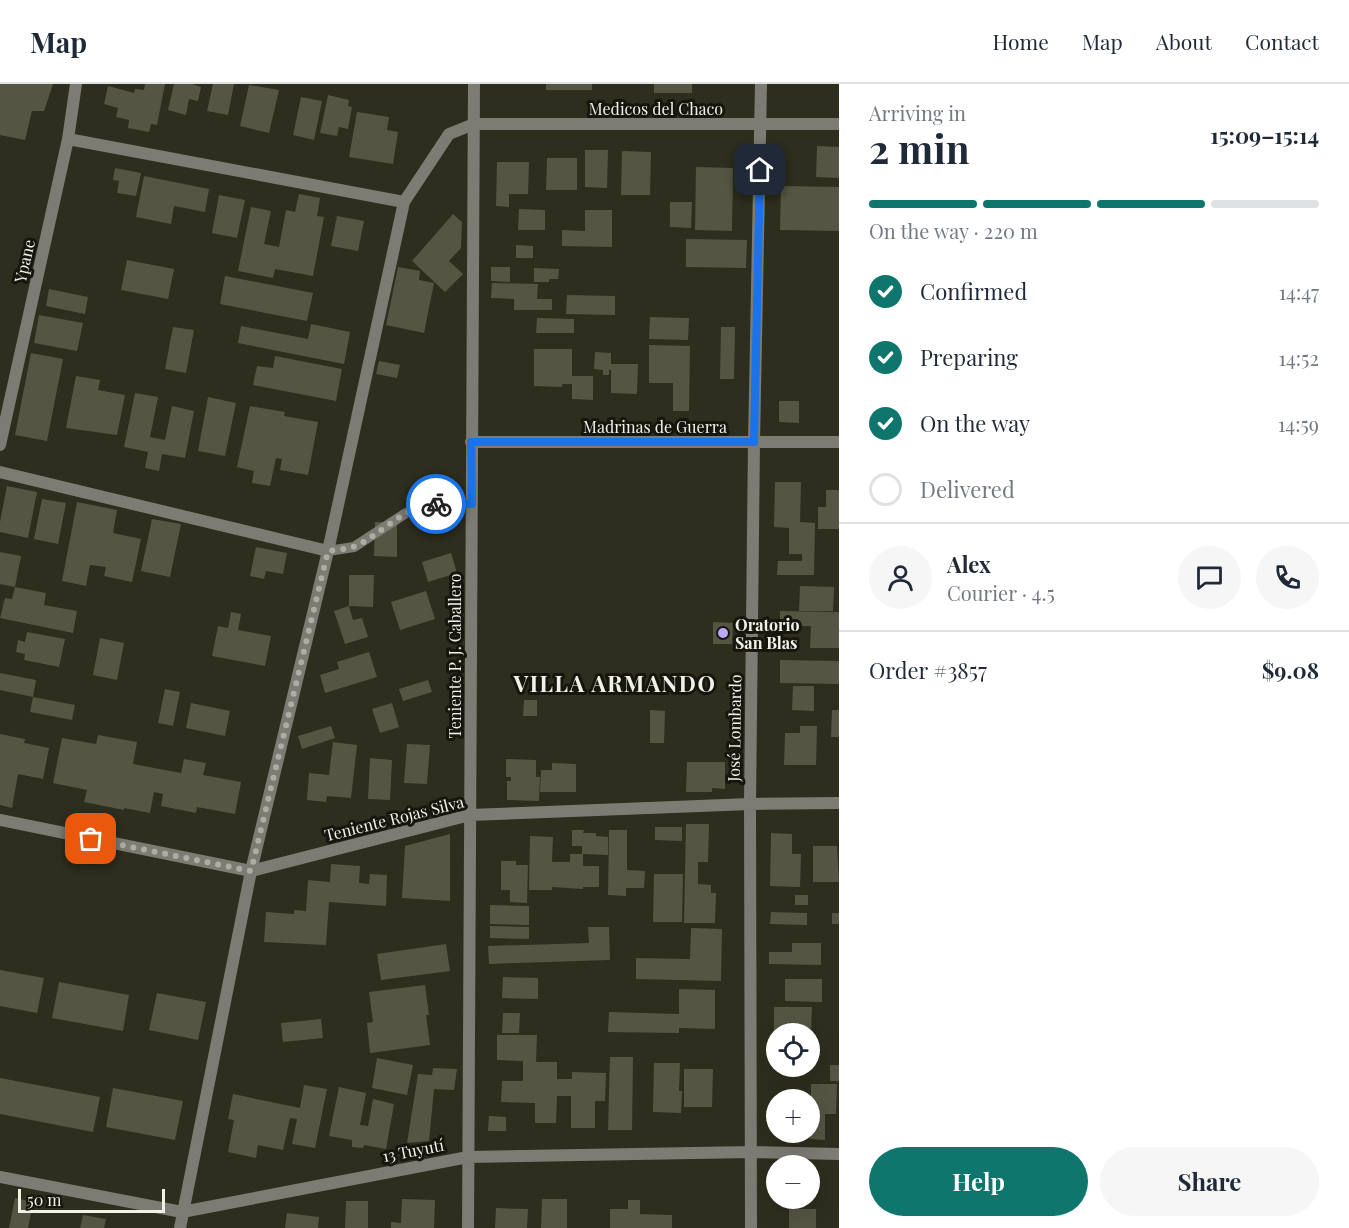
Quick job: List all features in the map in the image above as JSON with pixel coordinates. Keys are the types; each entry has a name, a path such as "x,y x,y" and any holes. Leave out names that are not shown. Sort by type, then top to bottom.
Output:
{"street":[{"name":"Ypane","path":"0,445 68,139 76,84"},
{"name":"Teniente P. J. Caballero","path":"468,1228 474,84"},
{"name":"José Lombardo","path":"751,1228 750,804 761,84"},
{"path":"180,1228 251,871 328,551 404,202 449,134 474,124"},
{"name":"Medicos del Chaco","path":"474,124 839,124"},
{"path":"68,139 404,202"},
{"name":"Madrinas de Guerra","path":"471,442 839,442"},
{"path":"0,472 328,551"},
{"name":"Teniente Rojas Silva","path":"0,820 251,871 470,815 750,804 839,803"},
{"name":"13 Tuyutí","path":"0,1177 182,1212 468,1157 751,1152 839,1154"}],"lane":[{"path":"328,551 354,547 406,513 430,504 472,504"}],"building":[{"path":"0,84 53,84 44,111 32,111 25,140 0,135"},
{"path":"145,84 165,84 157,125 151,124 149,132 128,128 129,120 116,117 118,108 104,104 108,86 134,93 135,89 144,90"},
{"path":"174,84 192,84 201,87 198,101 189,99 186,115 168,110"},
{"path":"213,84 234,84 228,115 207,111"},
{"path":"546,84 592,84 592,90 546,90"},
{"path":"654,84 692,84 692,93 654,93"},
{"path":"249,85 279,90 269,133 240,126"},
{"path":"328,95 349,100 348,106 352,107 348,129 339,127 337,136 320,133"},
{"path":"301,97 322,101 314,140 293,135"},
{"path":"357,112 389,117 387,130 398,132 393,164 349,157"},
{"path":"817,146 839,147 839,178 816,177"},
{"path":"585,150 608,150 607,188 585,187"},
{"path":"622,151 651,152 650,195 621,195"},
{"path":"547,158 577,158 577,190 546,190"},
{"path":"497,162 529,162 528,194 509,194 509,207 496,206"},
{"path":"696,167 733,168 732,231 695,230"},
{"path":"115,168 141,173 136,196 117,193 119,181 113,180"},
{"path":"144,176 209,189 205,212 174,206 171,224 136,217"},
{"path":"781,186 839,187 839,231 780,230"},
{"path":"299,194 320,198 317,216 324,217 313,276 275,269 273,278 238,271 251,207 271,211 264,244 279,247 286,210 295,212"},
{"path":"219,195 245,200 237,238 212,233"},
{"path":"670,202 692,202 691,228 670,227"},
{"path":"519,209 545,210 545,230 518,230"},
{"path":"585,210 612,210 612,247 562,246 562,230 585,231"},
{"path":"453,214 462,222 461,248 449,261 463,274 445,292 412,261"},
{"path":"337,216 364,221 358,251 331,246"},
{"path":"686,239 747,240 746,268 686,267"},
{"path":"516,245 533,246 533,258 516,258"},
{"path":"127,260 174,269 168,299 121,290"},
{"path":"398,267 420,271 419,280 434,283 424,333 386,325"},
{"path":"491,267 510,267 510,282 491,281"},
{"path":"534,268 559,269 558,279 549,279 549,282 534,282"},
{"path":"225,276 313,293 307,321 220,304"},
{"path":"492,283 538,284 537,299 552,299 552,310 514,310 514,299 491,298"},
{"path":"49,289 88,297 85,314 46,306"},
{"path":"567,295 615,296 615,315 566,314"},
{"path":"39,315 83,323 77,351 34,343"},
{"path":"650,317 689,318 688,340 649,339"},
{"path":"537,318 574,319 574,333 536,333"},
{"path":"311,324 350,332 344,364 238,343 241,326 308,339"},
{"path":"173,327 194,330 186,373 165,369"},
{"path":"721,327 735,327 734,379 720,379"},
{"path":"649,345 690,346 689,411 673,411 673,383 649,383"},
{"path":"534,349 572,349 572,376 593,376 593,400 572,399 572,384 562,384 562,387 534,386"},
{"path":"595,352 611,353 611,364 638,364 637,394 611,393 611,370 609,370 609,375 603,375 603,370 594,369"},
{"path":"31,353 63,359 47,441 15,435"},
{"path":"275,356 342,369 336,401 253,385 257,366 273,368"},
{"path":"379,361 400,365 397,378 376,374"},
{"path":"76,376 100,380 98,390 125,395 117,435 66,428"},
{"path":"135,393 158,397 150,437 165,440 172,406 194,411 185,458 162,454 159,471 145,468 148,452 124,447"},
{"path":"208,397 236,403 225,456 198,451"},
{"path":"779,401 799,401 799,423 779,422"},
{"path":"250,406 285,412 284,416 318,422 308,475 280,470 282,459 276,458 270,486 252,483 254,471 237,467"},
{"path":"775,482 801,482 800,522 815,523 814,575 777,575 778,561 802,561 802,554 789,554 789,528 774,527"},
{"path":"7,486 37,492 28,538 0,532"},
{"path":"438,487 460,487 459,519 438,519"},
{"path":"826,490 839,490 839,529 818,529 818,507 826,507"},
{"path":"42,499 66,503 58,544 34,539"},
{"path":"77,502 117,510 113,533 141,539 132,582 104,576 106,567 90,565 86,586 62,581"},
{"path":"152,519 181,524 170,577 141,571"},
{"path":"375,522 397,522 397,557 374,556"},
{"path":"256,547 287,553 283,574 266,571 264,579 250,576"},
{"path":"0,552 21,556 15,587 0,584"},
{"path":"451,553 457,573 428,582 422,562"},
{"path":"349,575 374,575 373,607 349,606"},
{"path":"800,586 834,587 833,611 799,611"},
{"path":"15,587 46,593 44,605 77,611 73,633 0,618 5,598 12,599"},
{"path":"426,591 435,619 400,630 391,602"},
{"path":"349,606 353,620 362,618 368,637 345,644 334,611"},
{"path":"780,611 839,612 839,648 810,648 811,626 780,626"},
{"path":"231,612 241,614 238,630 271,636 265,666 212,656 218,626 228,628"},
{"name":"Oratorio San Blas","path":"713,622 733,623 732,644 713,644"},
{"path":"27,632 65,639 59,667 24,660 25,654 16,652 18,640 25,642"},
{"path":"100,638 124,643 117,680 93,675"},
{"path":"369,652 377,677 325,693 320,675 339,669 337,662"},
{"path":"780,660 839,661 839,684 780,683"},
{"path":"0,673 36,680 33,697 0,690"},
{"path":"428,680 432,692 403,701 399,689"},
{"path":"793,686 814,686 814,711 792,710"},
{"path":"165,689 180,692 173,726 158,723"},
{"path":"33,697 75,705 72,720 30,712"},
{"path":"524,700 537,700 537,716 523,716"},
{"path":"191,703 230,711 225,736 186,728"},
{"path":"392,703 399,727 380,733 372,709"},
{"path":"650,710 665,711 664,743 650,743"},
{"path":"832,710 839,710 839,737 831,737"},
{"path":"331,726 335,738 302,749 298,736"},
{"path":"800,726 817,726 816,765 784,765 785,733 800,733"},
{"path":"0,734 25,739 24,743 49,748 43,779 18,774 12,808 0,805"},
{"path":"98,735 137,742 133,764 181,773 184,759 206,763 203,775 241,782 235,814 197,807 196,813 161,806 163,794 154,792 150,813 124,808 124,810 84,802 87,790 53,783 62,738 96,744"},
{"path":"333,742 357,745 351,798 327,796 326,802 307,800 309,773 329,775"},
{"path":"407,744 430,745 427,784 404,783"},
{"path":"370,758 392,760 390,800 368,799"},
{"path":"506,759 536,760 536,777 540,777 539,801 507,800 507,781 511,781 511,777 506,777"},
{"path":"687,762 725,762 725,789 712,788 712,792 686,792"},
{"path":"552,763 576,764 576,792 540,792 541,770 552,770"},
{"path":"686,824 709,824 708,862 698,862 698,884 711,885 711,893 716,893 715,923 684,923"},
{"path":"655,827 682,827 682,841 655,840"},
{"path":"572,830 584,830 583,833 596,833 596,836 608,837 608,855 583,854 583,866 599,866 599,887 583,887 583,889 552,887 552,890 529,890 530,836 553,837 552,862 570,862 570,854 582,854 582,846 572,846"},
{"path":"609,830 627,830 627,870 645,871 644,888 626,888 626,896 608,895"},
{"path":"771,833 792,834 792,854 801,854 800,887 770,886"},
{"path":"450,834 450,901 402,898 405,846"},
{"path":"813,846 837,846 839,882 813,882"},
{"path":"501,861 516,861 516,865 528,865 527,903 510,902 510,890 501,890"},
{"path":"331,864 360,866 359,883 369,884 370,874 387,875 386,906 329,902 326,945 264,942 266,912 294,914 294,910 306,911 308,880 330,882"},
{"path":"654,874 683,874 682,922 653,922"},
{"path":"795,895 808,895 808,905 795,905"},
{"path":"490,905 529,906 529,925 490,924"},
{"path":"771,912 807,913 807,925 770,924"},
{"path":"832,913 839,913 839,924 832,924"},
{"path":"490,926 529,927 529,939 490,938"},
{"path":"588,927 609,927 610,960 489,964 488,946 589,943"},
{"path":"691,928 722,929 721,981 636,979 636,958 690,959"},
{"path":"792,943 821,943 821,965 769,964 769,952 792,952"},
{"path":"446,944 450,971 381,980 377,954"},
{"path":"0,970 44,978 37,1013 0,1006"},
{"path":"503,977 538,978 538,999 502,998"},
{"path":"785,979 822,979 822,1002 785,1001"},
{"path":"59,982 129,995 123,1031 52,1018"},
{"path":"425,985 430,1045 370,1053 367,1023 373,1022 369,992"},
{"path":"679,989 715,990 715,1029 679,1028 679,1033 608,1032 609,1012 679,1014"},
{"path":"157,993 206,1002 198,1040 149,1030"},
{"path":"774,1007 812,1007 811,1023 774,1023"},
{"path":"503,1013 520,1013 519,1033 502,1033"},
{"path":"321,1019 323,1038 283,1042 281,1023"},
{"path":"497,1035 537,1035 536,1062 557,1062 557,1079 572,1079 572,1072 606,1073 605,1101 595,1101 595,1128 571,1128 571,1096 557,1096 556,1123 535,1123 535,1103 501,1102 502,1081 523,1081 523,1061 497,1060"},
{"path":"610,1057 633,1057 632,1130 608,1130"},
{"path":"377,1058 413,1065 407,1095 372,1088"},
{"path":"654,1063 680,1063 681,1113 653,1112"},
{"path":"830,1065 839,1065 839,1081 830,1081"},
{"path":"433,1068 457,1069 454,1090 434,1089 429,1141 407,1143 418,1074 432,1075"},
{"path":"684,1069 713,1069 712,1107 684,1107"},
{"path":"0,1078 100,1097 93,1132 0,1114"},
{"path":"811,1084 837,1084 836,1114 825,1114 825,1140 820,1140 820,1089 811,1089"},
{"path":"304,1085 327,1089 315,1148 292,1144 297,1119 290,1118 283,1150 258,1145 256,1158 228,1152 234,1120 228,1119 233,1094 300,1108"},
{"path":"339,1087 366,1093 360,1125 368,1126 373,1099 394,1104 386,1149 364,1145 363,1148 352,1147 352,1140 329,1136"},
{"path":"113,1088 183,1101 175,1140 106,1127"},
{"path":"489,1116 506,1117 506,1131 488,1131"},
{"path":"15,1198 33,1202 28,1228 9,1228"},
{"path":"402,1199 435,1200 434,1228 391,1228 391,1222 401,1223"},
{"path":"542,1199 567,1199 567,1228 541,1228"},
{"path":"628,1200 640,1200 640,1214 672,1215 672,1228 610,1228 610,1209 628,1209"},
{"path":"346,1201 368,1201 368,1228 345,1228"},
{"path":"496,1208 528,1209 527,1228 495,1228"},
{"path":"789,1209 816,1209 816,1228 789,1228"},
{"path":"287,1213 319,1217 318,1228 285,1228"},
{"path":"83,1215 106,1219 104,1228 80,1228"}],"way so far":[{"path":"91,839 251,871 328,551 354,547 406,513 436,504"}],"place":[{"name":"Oratorio San Blas","path":"723,633"}],"district":[{"name":"VILLA ARMANDO","path":"615,683"}],"route":[{"path":"436,504 472,504 471,442 754,442 760,170"}]}
